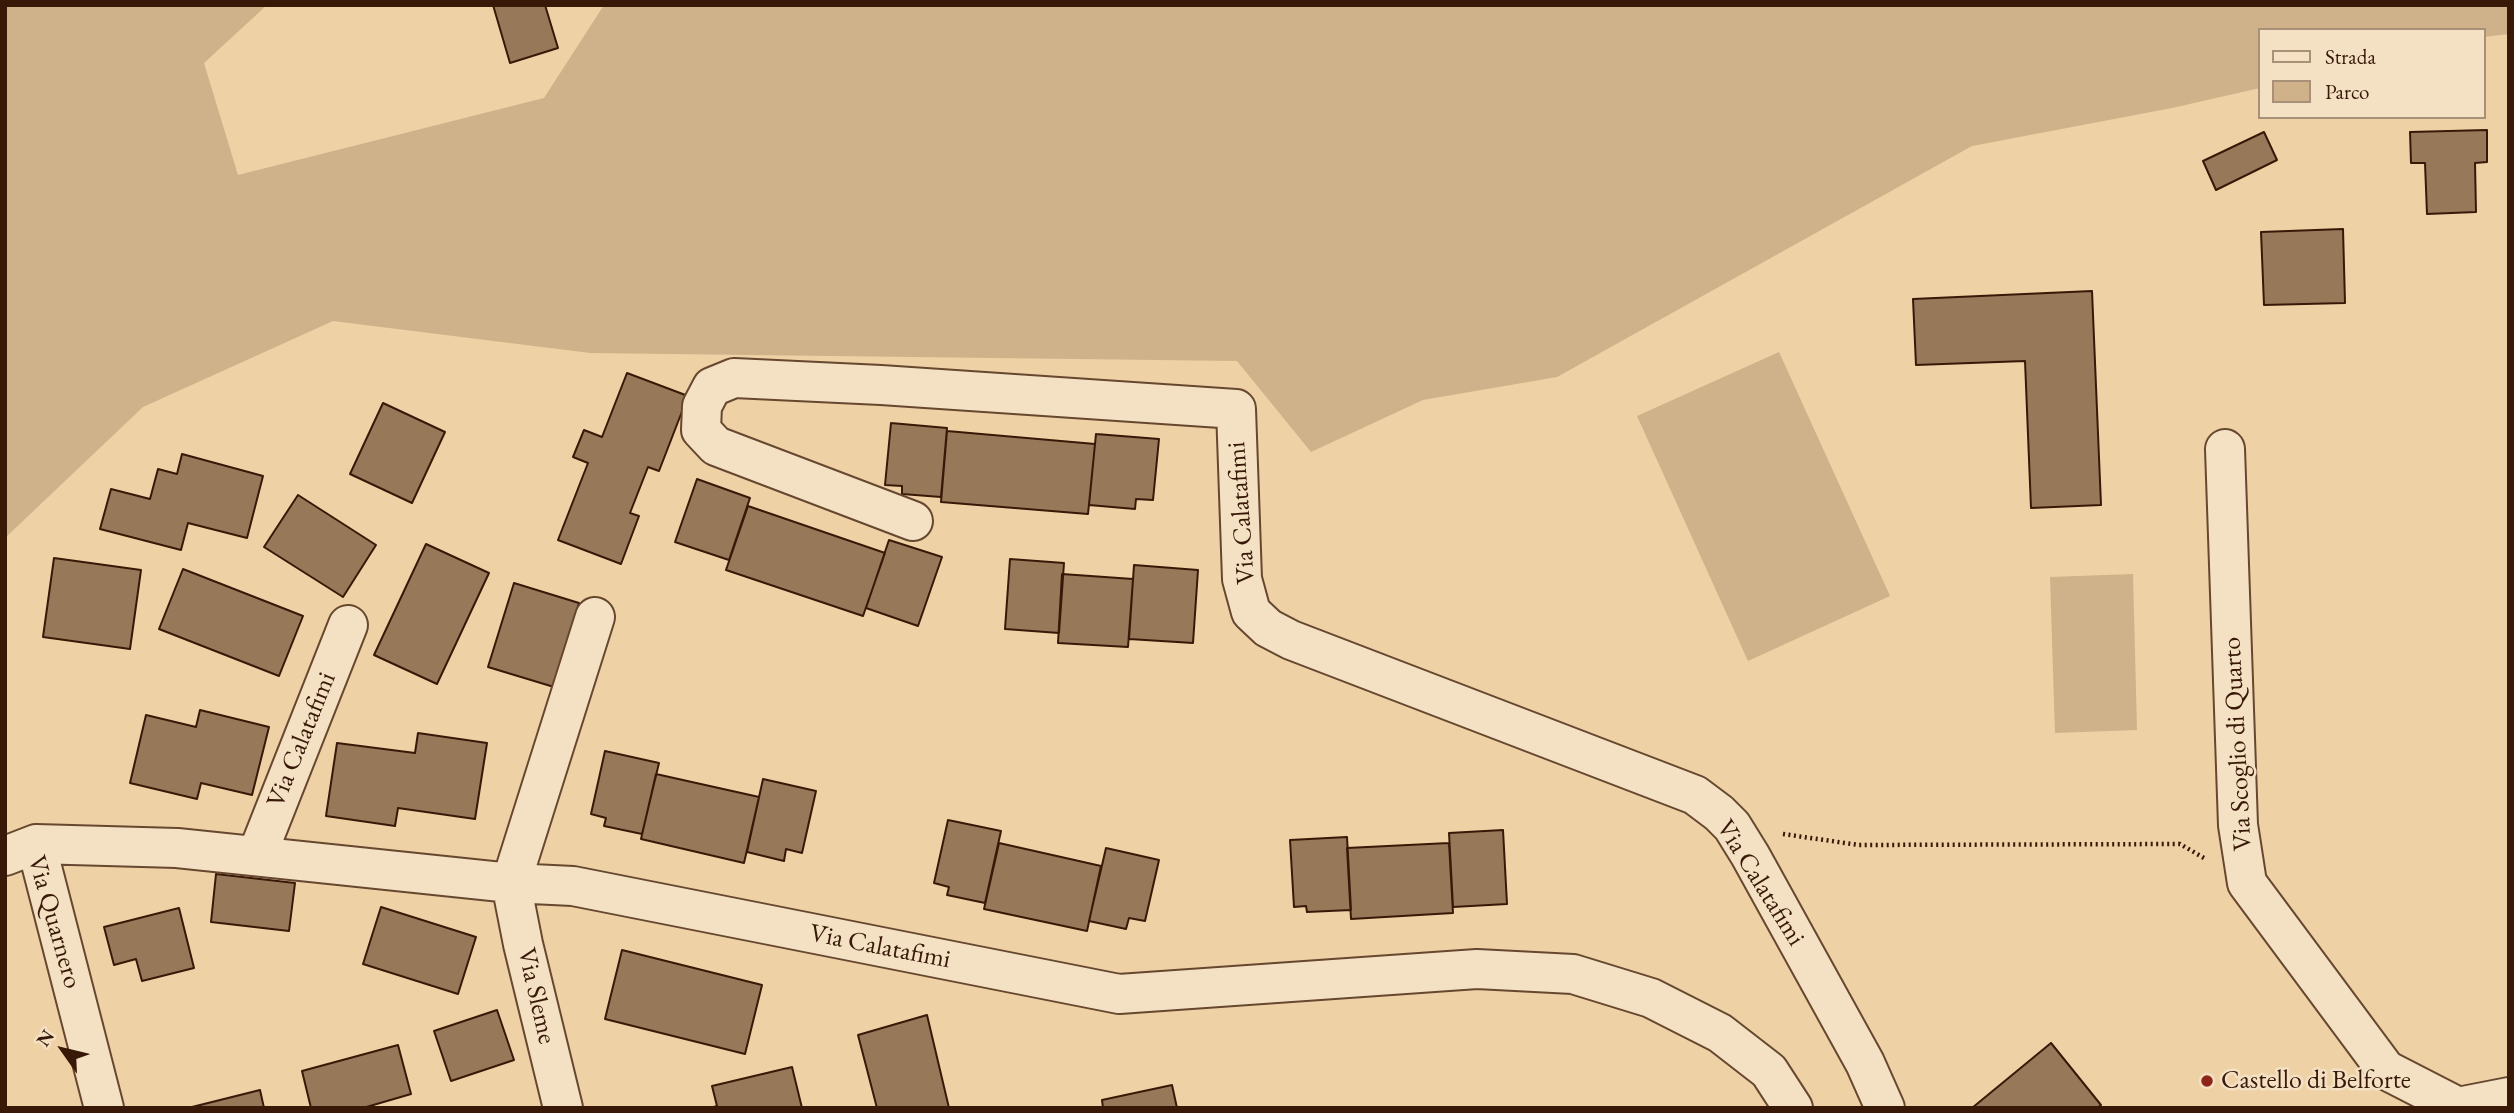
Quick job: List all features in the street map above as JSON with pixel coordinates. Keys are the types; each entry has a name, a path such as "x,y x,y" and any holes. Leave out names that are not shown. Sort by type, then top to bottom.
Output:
{"street":[{"name":"Via Calatafimi","path":"913,521 716,446 701,430 702,406 712,387 734,378 1236,409 1242,579 1251,612 1268,628 1291,640 1695,795 1732,826 1865,1063 1885,1108"},
{"name":"Via Scoglio di Quarto","path":"2225,449 2238,825 2247,883 2386,1070 2458,1107 2509,1097"},
{"path":"512,883 595,617"},
{"name":"Via Calatafimi","path":"257,855 348,625"},
{"name":"Via Calatafimi","path":"21,850 177,848 512,883 573,886 1119,994 1477,969 1573,974 1651,998 1720,1033 1769,1071 1793,1108"},
{"name":"Via Quarnero","path":"21,850 104,1108"},
{"name":"Via Sleme","path":"512,883 523,944 563,1108"}],"path":[{"path":"1732,826 1859,845 2179,844 2247,883"}],"green space":[{"path":"5,5 267,5 204,63 238,175 544,98 604,5 2509,5 2509,34 2486,37 2486,28 2258,28 2258,88 2172,108 1972,146 1557,377 1423,400 1311,452 1237,361 590,353 333,321 143,407 5,538"},
{"path":"1779,352 1890,596 1748,661 1637,416"},
{"path":"2133,574 2137,730 2055,733 2050,577"}],"building":[{"path":"493,5 545,5 558,48 510,63"},
{"path":"2487,130 2487,162 2475,163 2476,212 2427,214 2425,163 2411,163 2410,132"},
{"path":"2264,132 2277,160 2216,190 2203,161"},
{"path":"2343,229 2345,303 2264,305 2261,232"},
{"path":"2092,291 2101,505 2031,508 2025,361 1916,365 1913,299"},
{"path":"627,373 688,396 659,471 648,467 630,513 639,516 621,564 558,540 588,463 573,457 584,430 602,437"},
{"path":"383,403 445,432 412,503 350,474"},
{"path":"891,423 947,428 941,497 902,494 902,486 885,485"},
{"path":"947,431 1095,444 1088,514 941,502"},
{"path":"1096,434 1159,439 1153,500 1136,499 1135,509 1089,505"},
{"path":"182,454 263,476 247,538 188,523 181,550 100,529 111,489 150,499 158,469 177,474"},
{"path":"697,479 750,498 729,560 675,542"},
{"path":"298,495 376,545 343,597 264,547"},
{"path":"748,506 885,553 863,616 726,570"},
{"path":"889,540 942,557 918,626 866,608"},
{"path":"426,544 489,573 437,684 374,655"},
{"path":"54,558 141,570 130,649 43,637"},
{"path":"1010,559 1064,563 1059,633 1005,629"},
{"path":"1134,565 1198,570 1193,643 1129,639"},
{"path":"183,569 303,616 279,676 159,629"},
{"path":"1062,574 1133,579 1128,647 1058,643"},
{"path":"514,583 579,603 554,687 488,667"},
{"path":"200,710 269,727 252,795 201,783 197,799 130,783 146,715 196,727"},
{"path":"418,733 487,743 475,819 398,808 395,826 326,816 337,743 415,753"},
{"path":"605,751 659,763 642,834 604,826 606,818 591,814"},
{"path":"656,774 759,797 744,863 641,839"},
{"path":"763,779 816,791 802,853 786,849 784,861 747,852"},
{"path":"948,820 1001,831 985,903 947,895 949,887 934,883"},
{"path":"1503,830 1507,904 1453,907 1449,833"},
{"path":"1347,837 1351,910 1307,912 1306,906 1294,907 1290,840"},
{"path":"999,843 1101,866 1087,931 984,909"},
{"path":"1449,843 1453,913 1351,919 1347,848"},
{"path":"1106,848 1159,860 1145,921 1129,918 1126,929 1089,921"},
{"path":"216,874 295,883 289,931 211,922"},
{"path":"381,907 476,937 458,994 363,964"},
{"path":"179,908 194,968 142,981 136,959 114,965 104,927"},
{"path":"622,950 762,985 745,1054 605,1019"},
{"path":"497,1010 514,1060 451,1081 434,1031"},
{"path":"927,1015 949,1108 877,1108 858,1035"},
{"path":"2051,1043 2101,1105 2097,1108 1972,1108"},
{"path":"398,1045 411,1094 363,1108 311,1108 302,1071"},
{"path":"792,1067 802,1108 710,1108 717,1106 712,1086"},
{"path":"1172,1085 1177,1108 1103,1108 1102,1100"},
{"path":"260,1090 264,1108 188,1108"}],"place":[{"name":"Castello di Belforte","path":"2207,1081"}]}
